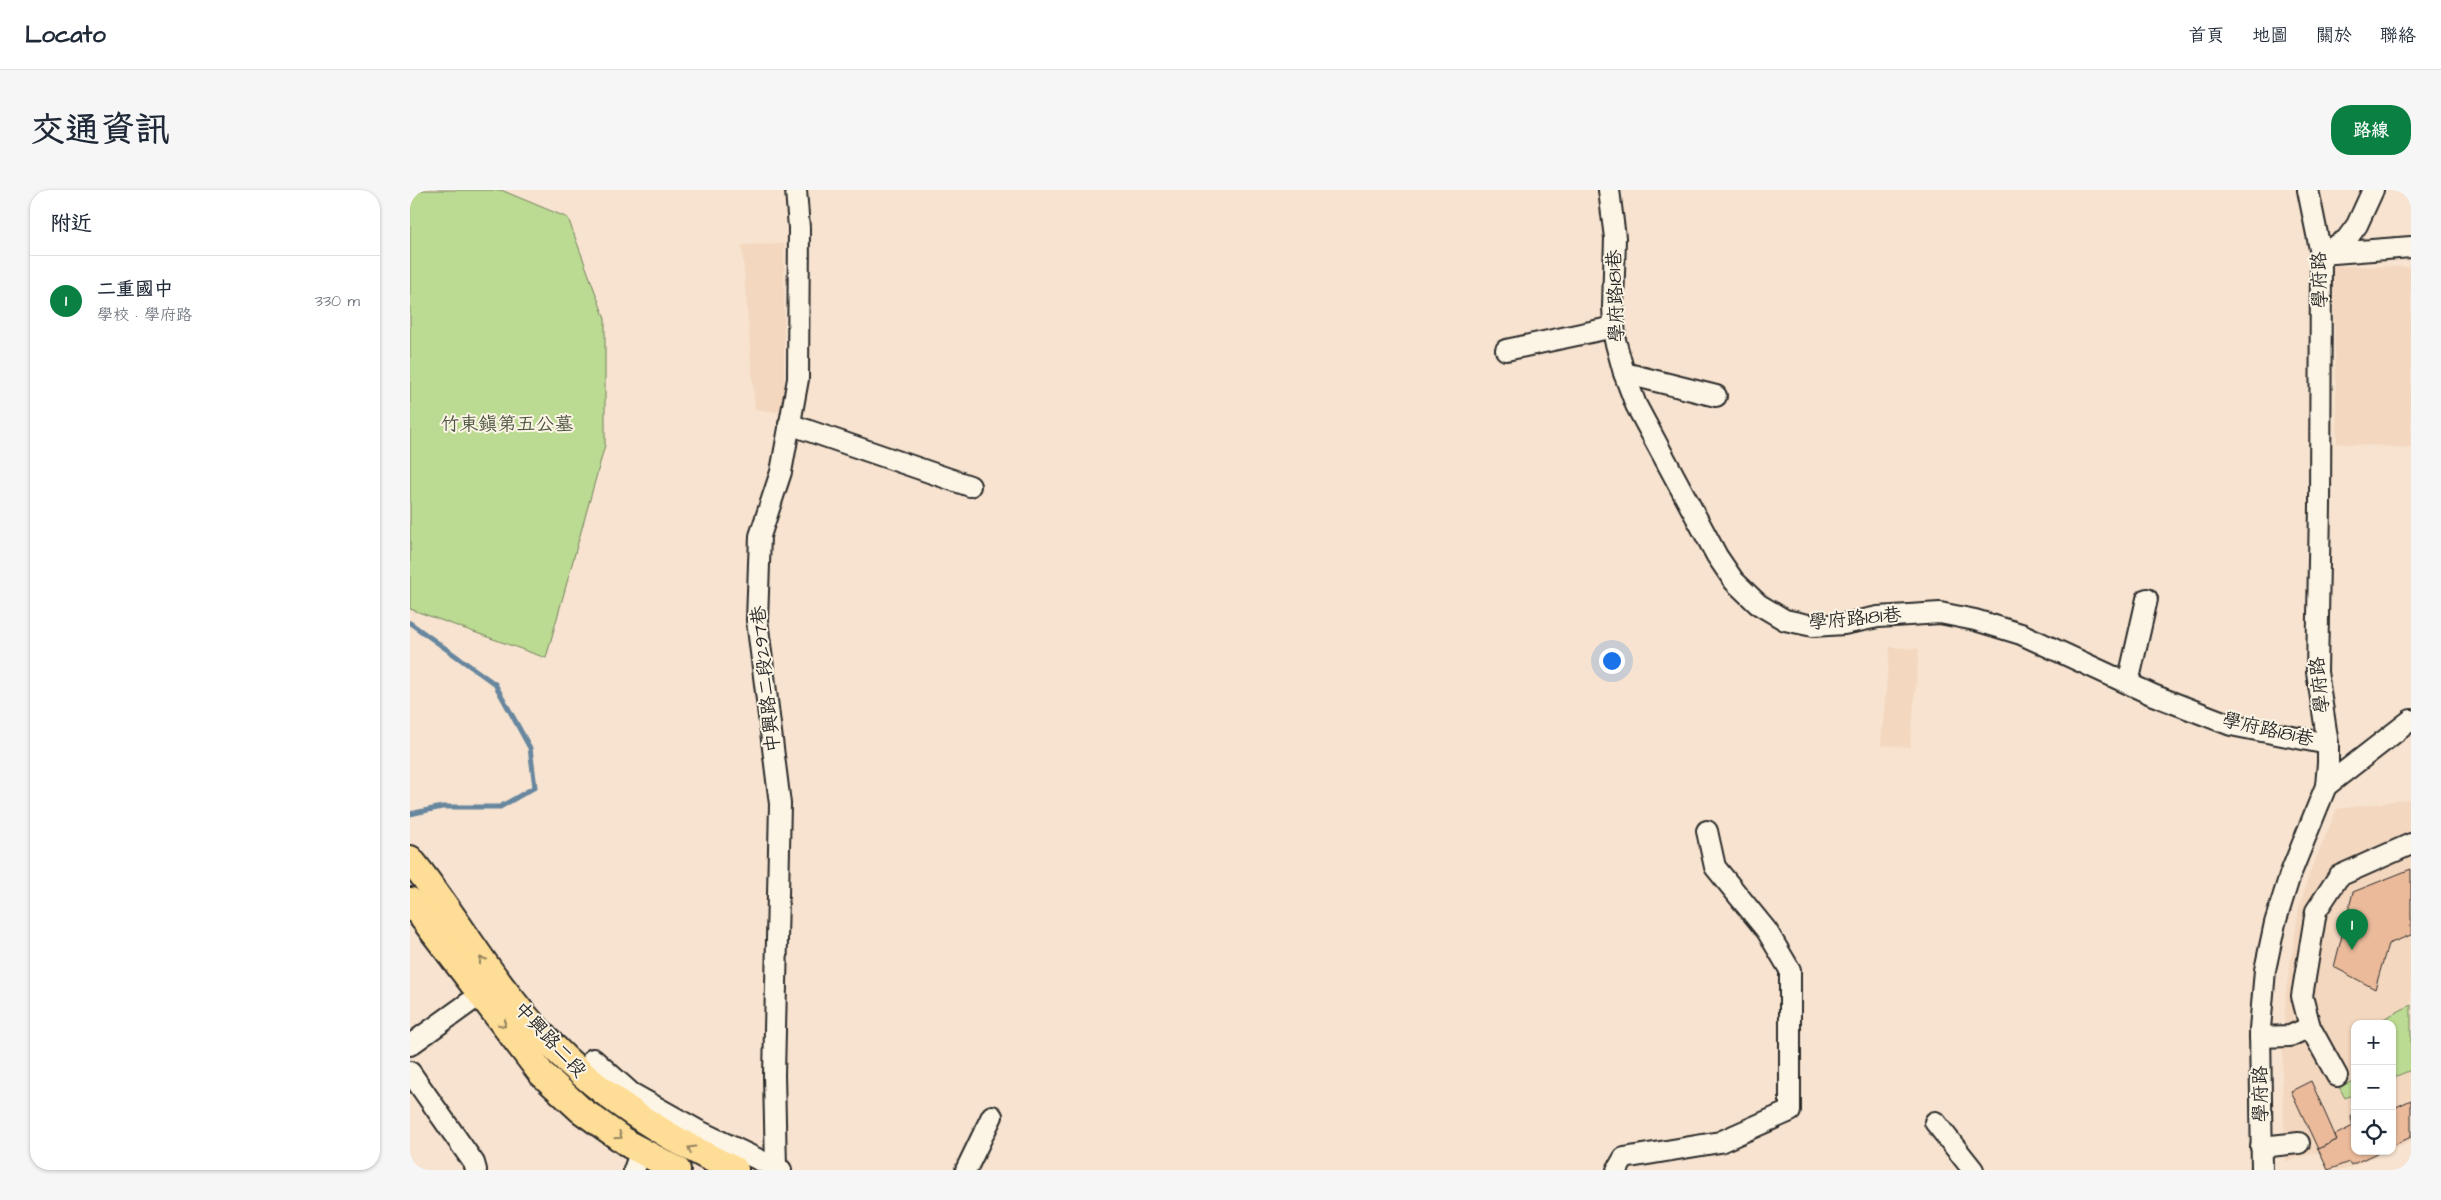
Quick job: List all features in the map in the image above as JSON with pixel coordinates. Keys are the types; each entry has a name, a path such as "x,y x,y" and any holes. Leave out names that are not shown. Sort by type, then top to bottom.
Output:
{"main road":[{"name":"中興路二段","path":"410,859 542,1073 638,1160 676,1170"},
{"name":"中興路二段","path":"410,901 491,991 588,1081 636,1116 698,1153 735,1170"}],"street":[{"name":"中興路二段297巷","path":"778,1169 774,1075 780,804 757,620 760,536 781,472 798,379 799,228 796,190"},
{"name":"學府路181巷","path":"1609,190 1615,238 1615,340 1624,373 1642,418 1717,556 1734,581 1758,604 1785,620 1813,626 1844,624 1878,617 1940,613 1975,620 2021,634 2128,683 2231,725 2328,744"},
{"name":"學府路","path":"2262,1170 2260,1036 2265,970 2275,923 2290,875 2326,786 2328,744 2317,672 2321,254 2308,190"},
{"path":"2321,254 2346,240 2357,225 2373,190"},
{"path":"2321,254 2411,247"},
{"path":"1506,350 1614,327"},
{"path":"1624,373 1716,396"},
{"path":"790,424 970,486"},
{"path":"2128,683 2147,599"},
{"path":"2326,786 2411,720"},
{"path":"1617,1170 1624,1158 1720,1142 1790,1111 1790,970 1767,931 1715,867 1707,831"},
{"path":"2337,1076 2310,1027 2302,996 2316,911 2339,876 2411,844"},
{"path":"410,1045 491,991"},
{"path":"2260,1036 2290,1036 2310,1027"},
{"path":"593,1059 631,1093 697,1130 778,1169"},
{"path":"410,1072 474,1163 476,1170"},
{"path":"966,1170 992,1116"},
{"path":"1935,1122 1973,1170"},
{"path":"2262,1147 2299,1143"}],"shaded area":[{"path":"784,244 784,413 755,409 742,245"},
{"path":"2333,266 2411,267 2411,448 2337,443"},
{"path":"1890,647 1919,649 1910,747 1881,745"},
{"path":"2411,799 2411,1141 2396,1147 2396,1020 2351,1020 2351,1155 2378,1155 2344,1170 2327,1170 2319,1152 2286,1161 2282,1078 2286,991 2299,909 2309,875 2337,809"}],"green space":[{"name":"竹東鎮第五公墓","path":"423,190 501,190 568,218 605,319 605,445 546,658 410,609 410,194"},
{"path":"2411,1005 2411,1070 2396,1076 2396,1020 2381,1020"},
{"path":"2351,1082 2351,1096 2345,1098 2339,1087"}],"building":[{"path":"2411,869 2411,935 2388,944 2375,989 2334,967 2353,892"},
{"path":"2311,1081 2337,1140 2318,1149 2291,1091"},
{"path":"2411,1100 2411,1137 2396,1144 2396,1110 2396,1107"},
{"path":"2351,1127 2351,1155 2372,1155 2351,1165 2349,1162 2328,1170 2318,1149 2337,1140 2335,1135"}],"waterway":[{"path":"410,623 495,684 530,748 535,787 500,807 442,807 410,814"}],"place":[{"name":"二重國中","path":"2352,950"}]}
